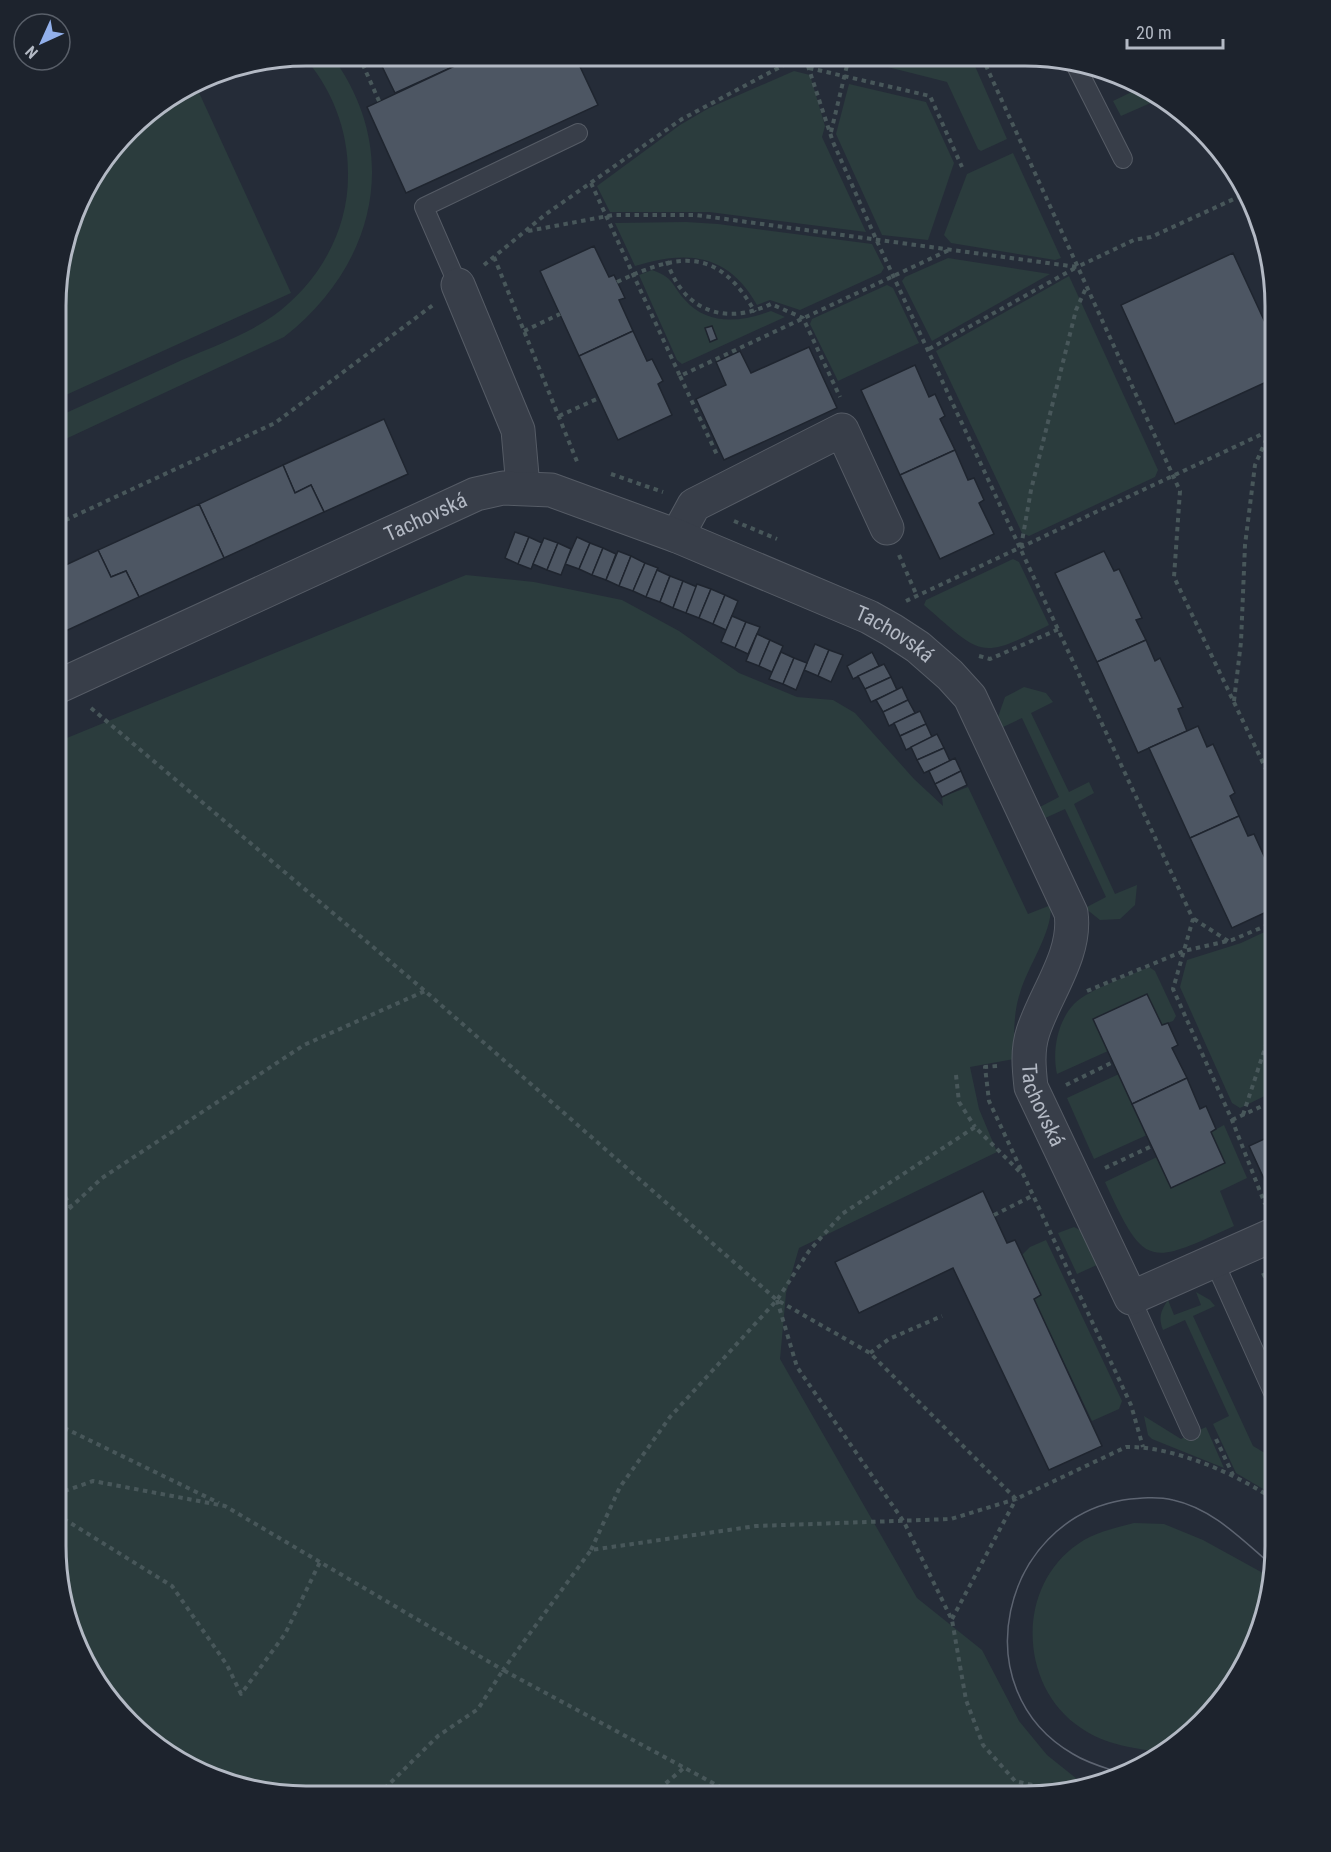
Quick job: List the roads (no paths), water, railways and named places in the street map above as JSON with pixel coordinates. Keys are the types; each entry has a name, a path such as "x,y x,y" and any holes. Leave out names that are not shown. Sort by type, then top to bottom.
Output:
{"street":[{"path":"458,285 518,430 523,488"},
{"path":"677,536 694,505 842,430 887,528"},
{"name":"Tachovská","path":"66,682 476,494 523,488 551,490 577,498 677,536 869,617 892,630 918,647 950,675 970,697 1071,914 1072,925 1068,950 1032,1033 1028,1063 1031,1087 1131,1298"},
{"path":"1131,1298 1214,1261 1260,1229"}],"lane":[{"path":"1079,72 1123,159"},
{"path":"458,285 424,207 578,133"},
{"path":"1214,1261 1265,1375"},
{"path":"1131,1298 1191,1431"}],"tram line":[{"path":"1112,1770 1073,1754 1038,1726 1017,1690 1008,1651 1011,1611 1024,1573 1048,1540 1081,1514 1123,1500 1148,1498 1167,1499 1188,1504 1202,1511 1227,1527 1264,1559"}]}
